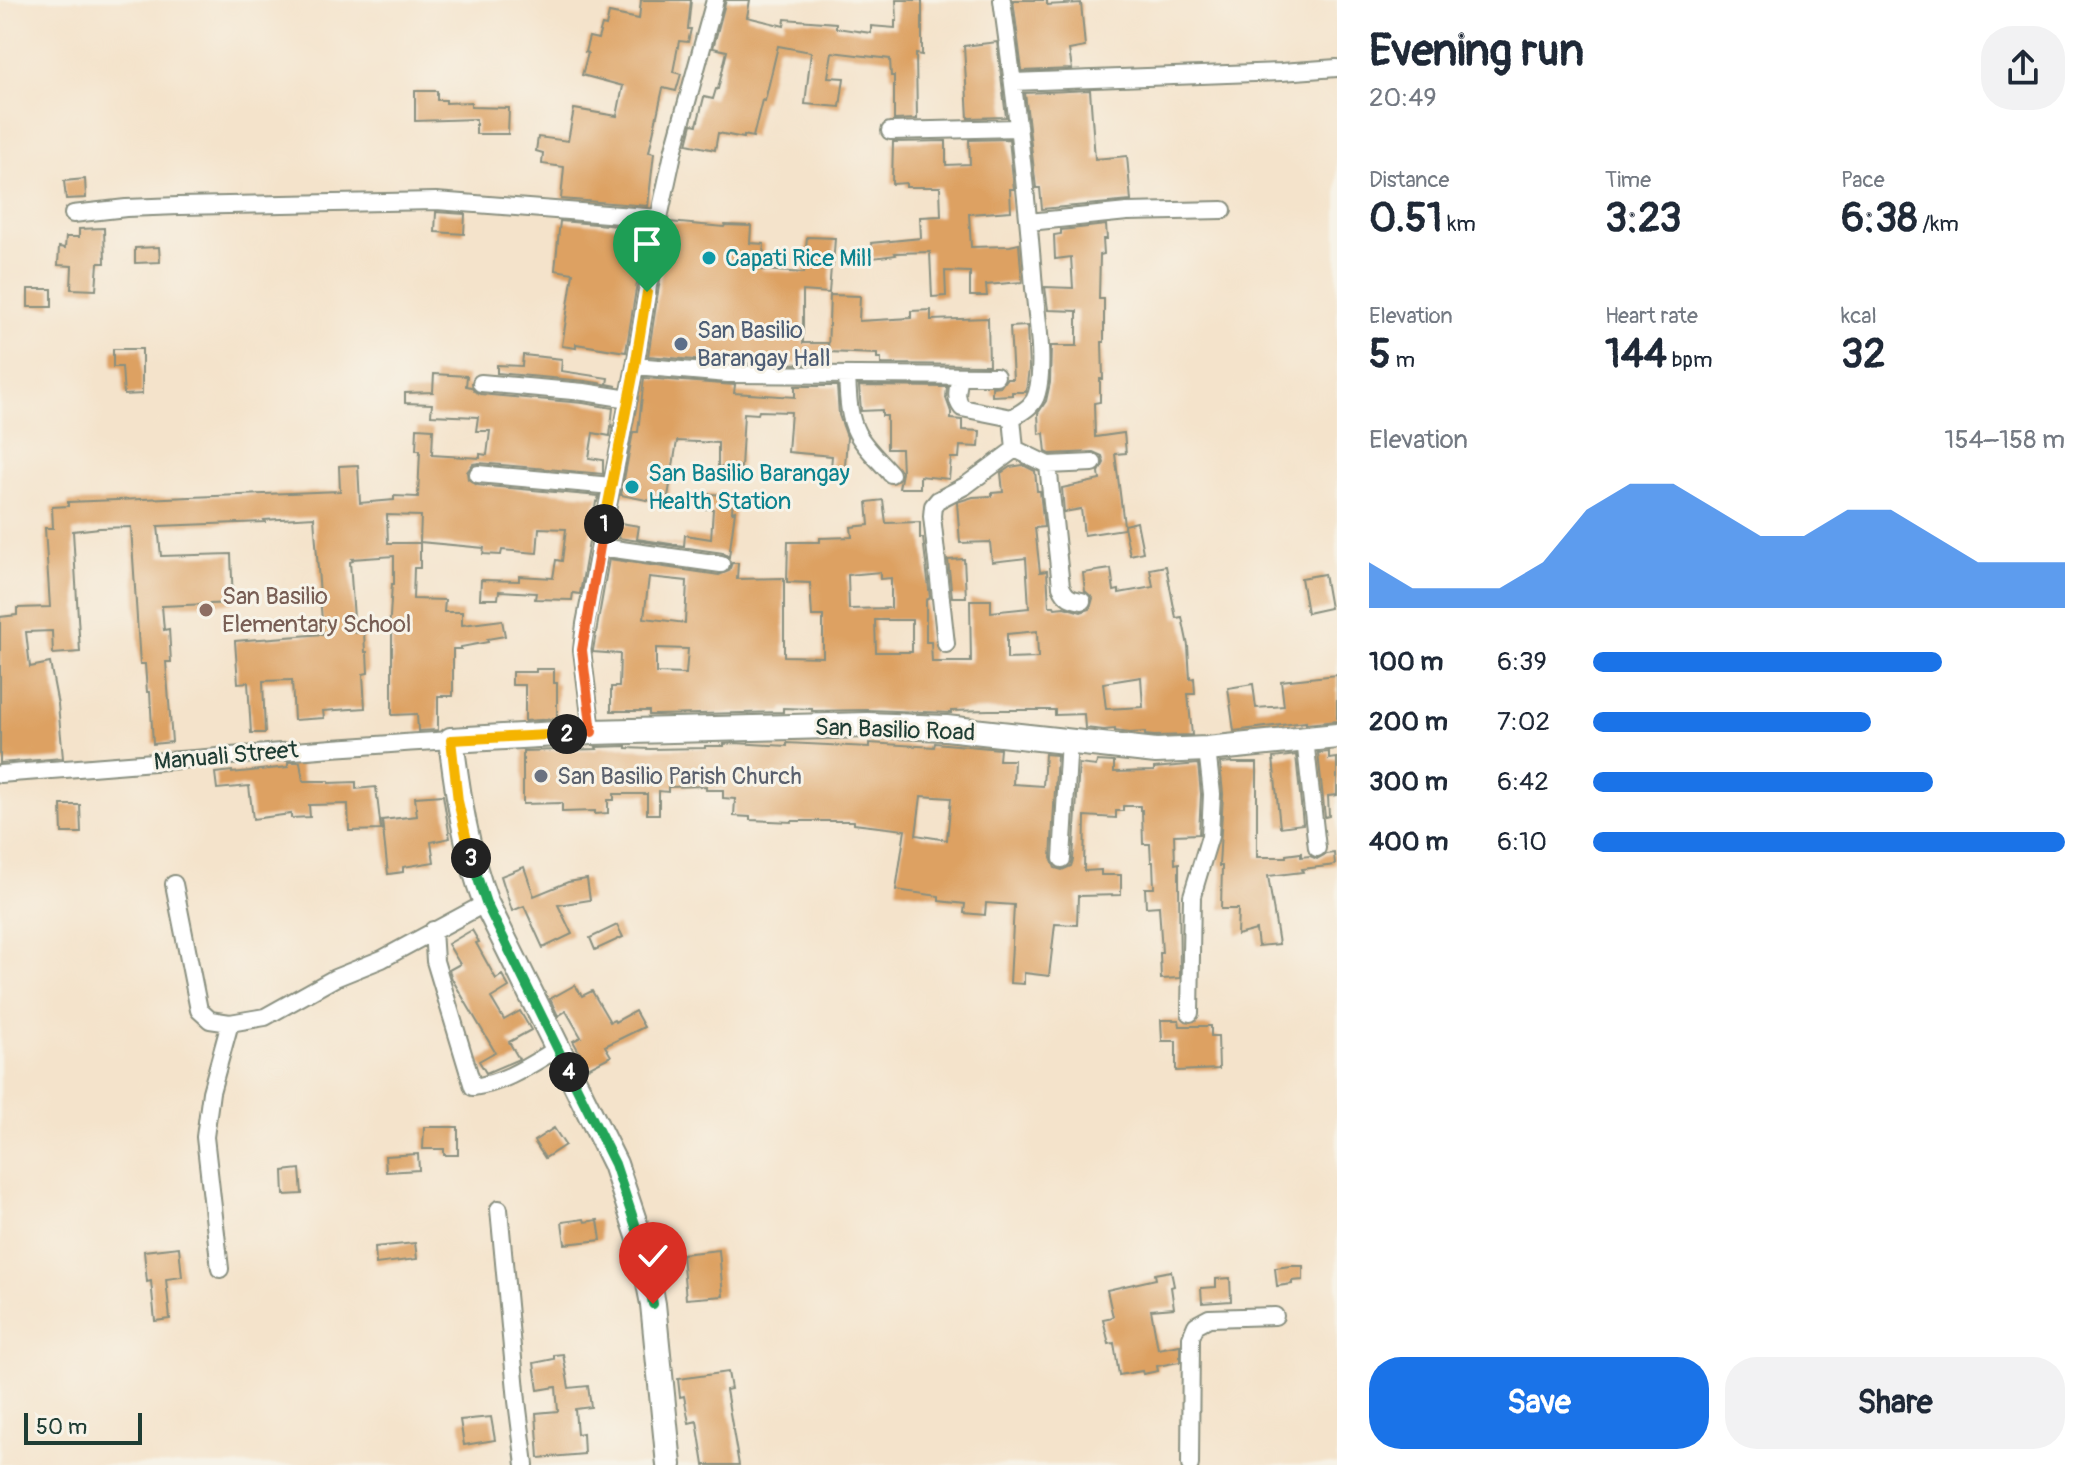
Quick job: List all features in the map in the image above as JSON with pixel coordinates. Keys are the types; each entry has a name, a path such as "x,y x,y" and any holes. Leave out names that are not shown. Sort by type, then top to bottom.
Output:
{"street":[{"path":"592,732 582,650 659,218 674,149 715,0"},
{"path":"960,377 957,396 962,408 1012,418 1031,405 1039,383 1029,222 1002,0"},
{"path":"1013,82 1337,68"},
{"path":"890,131 1018,128"},
{"path":"73,214 166,206 436,201 659,218"},
{"path":"1029,222 1127,212 1223,210"},
{"path":"635,366 728,374 996,376"},
{"path":"847,375 855,429 891,474"},
{"path":"481,383 629,399"},
{"path":"1012,418 1015,449"},
{"path":"1015,449 1048,465 1093,463"},
{"path":"946,644 933,506 1015,449"},
{"path":"1048,465 1061,586 1064,594 1082,601"},
{"path":"478,474 612,486"},
{"path":"600,547 721,564"},
{"name":"San Basilio Road","path":"451,740 592,732 867,725 946,728 1156,751 1337,736"},
{"path":"1305,739 1317,848"},
{"path":"451,740 458,801 474,869 486,903 615,1164 641,1242 653,1304 669,1465"},
{"name":"Manuali Street","path":"0,774 201,760 284,750 451,740"},
{"path":"1062,859 1069,740"},
{"path":"1190,1013 1192,896 1210,836 1212,794 1207,749"},
{"path":"174,884 199,1010 210,1020 230,1023 265,1017 335,978 382,959 486,903"},
{"path":"433,930 435,961 473,1087 508,1078 557,1049"},
{"path":"220,1269 205,1137 211,1092 230,1023"},
{"path":"499,1209 525,1465"},
{"path":"1190,1465 1191,1337 1196,1325 1209,1318 1275,1316"}],"building":[{"path":"641,0 691,0 688,42 679,41 673,72 681,74 676,91 663,88 649,152 654,153 648,206 561,199 564,167 542,164 543,153 536,151 538,137 568,141 574,109 617,116 623,86 582,75 588,53 585,52 589,37 598,39 609,13 639,19"},
{"path":"726,0 750,0 747,17 784,26 785,19 836,23 836,28 871,33 871,26 895,28 896,0 922,0 922,55 916,54 917,119 894,120 894,76 891,76 890,59 832,52 828,77 844,78 840,107 805,104 811,52 778,46 753,137 718,133 715,150 687,144 692,124 697,125 704,97 713,99 718,89 727,51 713,48"},
{"path":"1013,0 1047,0 1047,5 1081,3 1085,47 1069,50 1072,69 1022,71"},
{"path":"997,42 1006,117 968,118 964,46"},
{"path":"1090,90 1095,159 1127,156 1131,201 1042,209 1040,188 1036,188 1025,93"},
{"path":"415,91 437,91 437,100 446,100 446,103 471,102 471,107 509,108 508,134 476,134 476,119 415,121"},
{"path":"1009,139 1014,189 1010,189 1011,211 969,214 971,247 1019,244 1022,282 986,285 987,296 970,296 970,272 945,271 946,296 932,297 930,252 895,253 873,258 871,243 921,238 920,217 941,216 940,187 892,184 893,142 946,141 946,165 970,164 969,140"},
{"path":"85,179 86,198 66,199 64,181"},
{"path":"436,212 465,214 464,234 435,232"},
{"path":"560,221 631,227 628,251 642,252 626,352 576,344 576,348 562,346 573,273 555,270"},
{"path":"669,222 751,226 750,243 764,244 762,270 804,273 807,237 835,238 829,293 803,291 803,343 828,343 828,364 729,363 648,356"},
{"path":"1106,225 1104,254 1100,255 1099,299 1104,299 1103,379 1100,379 1100,402 1094,403 1095,437 1124,433 1126,453 1115,454 1124,525 1137,522 1143,552 1130,555 1124,526 1124,529 1084,535 1081,509 1064,512 1062,488 1100,480 1099,472 1104,463 1102,456 1093,452 1050,454 1046,452 1044,433 1039,434 1038,413 1046,401 1050,383 1051,346 1077,346 1077,311 1048,310 1045,287 1073,288 1071,257 1055,259 1054,235 1061,234 1061,230"},
{"path":"104,228 105,263 98,263 96,290 71,289 72,266 58,265 59,247 65,248 66,237 79,237 79,229"},
{"path":"159,247 160,262 135,263 135,248"},
{"path":"28,289 52,289 52,307 28,307"},
{"path":"830,295 860,296 859,321 911,318 911,311 931,310 931,320 988,318 989,365 881,364 877,354 828,352"},
{"path":"1027,326 1029,368 1026,392 992,396 992,387 1001,386 1006,379 1013,379 1010,327"},
{"path":"113,349 142,349 142,394 124,395 122,367 113,367"},
{"path":"523,355 562,359 561,371 608,378 607,384 617,386 497,373 497,365 522,366"},
{"path":"434,374 467,376 466,386 480,394 613,408 610,436 593,433 589,458 603,460 603,474 479,463 473,464 467,472 468,479 477,485 599,496 580,594 573,593 572,600 535,599 536,593 499,591 498,599 480,599 481,580 519,581 519,576 553,578 556,560 562,561 566,529 539,528 537,553 502,550 501,555 483,554 484,548 420,542 421,516 387,515 388,543 420,543 420,568 414,568 413,599 445,600 444,612 462,612 462,625 502,620 505,636 453,649 453,696 438,696 438,730 418,731 417,714 392,715 392,633 389,633 394,556 352,559 350,562 355,633 364,632 367,652 368,673 363,674 365,708 323,711 324,718 294,720 292,680 263,681 265,733 251,733 248,682 238,683 235,641 323,634 314,517 158,526 161,556 231,554 233,603 162,606 164,630 169,629 171,662 166,662 172,742 153,744 150,692 147,692 145,664 140,664 131,527 100,528 73,531 80,652 53,654 52,631 26,632 30,667 50,663 63,758 0,763 0,617 17,615 17,608 50,607 45,528 53,528 52,507 68,506 68,502 340,491 339,466 358,465 360,503 394,500 394,496 418,497 420,450 416,450 417,428 433,429 432,455 480,458 480,454 487,455 490,431 476,431 478,417 431,415 432,404 405,403 405,393 433,392"},
{"path":"644,378 735,385 734,393 795,397 795,386 837,386 839,415 847,437 844,481 830,480 832,456 788,452 791,412 759,411 758,414 744,413 741,468 718,467 718,443 677,441 668,497 663,496 662,503 621,495 633,432 638,432"},
{"path":"859,386 947,387 951,419 962,420 962,430 980,431 979,447 960,446 959,458 951,458 949,479 920,476 920,488 899,488 901,449 887,449 887,416 882,416 882,410 861,411"},
{"path":"1023,465 1035,471 1044,527 1035,528 1040,572 1047,571 1049,606 1081,612 1090,609 1093,598 1085,591 1083,573 1111,569 1114,591 1119,590 1119,593 1153,587 1150,569 1166,566 1176,618 1182,617 1190,679 1194,678 1195,694 1188,694 1192,735 1154,736 1145,735 1145,732 1085,728 1084,714 1055,715 1055,710 951,713 783,708 783,712 657,715 649,715 649,711 611,711 611,687 619,687 620,654 593,652 609,559 719,575 729,571 732,563 738,563 737,579 784,578 784,656 823,657 823,616 812,616 810,583 787,582 788,542 820,542 820,538 852,537 851,527 869,525 867,502 883,500 886,523 920,522 930,598 926,600 926,642 931,642 932,662 971,662 970,600 991,600 991,612 1029,608 1026,558 992,562 990,542 960,543 957,502 1003,492 1001,473 1010,467","holes":["880,572 880,579 891,578 891,608 849,609 848,575","649,577 687,581 685,623 644,618","875,620 912,620 912,652 876,652","1037,631 1038,658 1007,659 1007,634","656,648 688,649 686,674 656,673","1141,677 1143,707 1106,709 1103,683"]},
{"path":"706,494 733,495 732,512 735,511 729,557 723,553 618,538 620,523 639,526 637,539 684,546 685,535 711,539 713,509 705,509"},
{"path":"964,559 966,597 952,597 948,560"},
{"path":"1324,574 1330,608 1307,613 1301,578"},
{"path":"554,669 557,719 525,721 525,685 512,685 512,672"},
{"path":"1337,675 1337,721 1234,731 1228,688 1253,684 1256,708 1284,706 1281,681"},
{"path":"869,743 934,747 935,743 1000,749 999,760 1014,760 1013,784 1043,786 1045,754 1057,755 1051,858 1055,868 1062,870 1071,866 1073,860 1079,764 1096,766 1097,761 1114,762 1114,772 1154,771 1154,768 1198,764 1201,794 1199,834 1174,835 1175,864 1179,863 1180,978 1161,979 1159,906 1146,907 1145,888 1154,888 1153,862 1150,844 1143,844 1140,806 1123,806 1123,811 1116,811 1116,818 1085,816 1084,871 1101,870 1101,875 1121,875 1121,895 1078,896 1077,925 1055,924 1049,976 1024,973 1024,984 1010,983 1014,905 986,903 985,915 964,913 965,904 939,901 939,896 896,890 905,830 854,824 854,821 750,820 750,817 734,816 735,799 723,798 723,790 706,790 706,786 668,787 668,792 659,791 659,814 647,814 647,794 614,794 614,800 608,800 608,813 562,812 562,803 523,804 523,751 626,746 705,748 724,744 869,747","holes":["921,796 951,798 947,840 916,835"]},
{"path":"1329,752 1329,759 1337,758 1337,795 1328,796 1329,816 1325,817 1318,753"},
{"path":"1296,755 1303,824 1280,827 1273,758"},
{"path":"288,762 300,762 303,781 356,782 356,789 376,787 381,830 349,831 348,804 309,805 310,817 291,818 291,814 253,819 249,786 217,789 215,773 288,767"},
{"path":"1220,763 1257,763 1257,857 1286,857 1301,853 1301,857 1317,859 1334,853 1335,865 1268,876 1279,944 1258,946 1256,930 1237,935 1238,909 1221,909 1222,866 1219,866 1223,794"},
{"path":"443,795 450,838 431,842 434,862 403,867 403,872 388,874 382,820 417,816 415,797"},
{"path":"61,805 80,805 81,833 62,833"},
{"path":"524,867 534,896 568,882 587,879 590,900 558,905 572,934 543,948 524,906 512,911 501,876"},
{"path":"617,925 623,937 595,950 590,938"},
{"path":"472,930 496,979 502,975 509,987 491,998 504,1020 520,1011 531,1030 509,1042 519,1059 486,1073 479,1061 495,1052 449,970 460,964 448,944"},
{"path":"575,985 582,996 592,991 610,1022 635,1011 644,1027 605,1046 611,1056 588,1068 573,1041 581,1037 566,1011 558,1016 550,999"},
{"path":"1161,1020 1179,1020 1180,1026 1211,1026 1211,1036 1218,1036 1219,1069 1176,1071 1176,1041 1162,1041"},
{"path":"424,1127 458,1127 458,1155 444,1155 444,1149 423,1149"},
{"path":"554,1128 565,1145 545,1158 534,1141"},
{"path":"418,1154 419,1170 386,1172 385,1156"},
{"path":"300,1169 302,1194 284,1195 283,1171"},
{"path":"584,1219 585,1222 598,1220 601,1240 565,1244 562,1222"},
{"path":"415,1243 417,1259 376,1264 375,1247"},
{"path":"179,1247 182,1277 166,1279 170,1319 155,1321 144,1251"},
{"path":"719,1250 723,1296 686,1299 682,1254"},
{"path":"1303,1266 1303,1280 1277,1286 1275,1268"},
{"path":"1171,1271 1174,1308 1151,1310 1158,1349 1180,1345 1180,1362 1157,1366 1158,1371 1119,1375 1114,1343 1109,1344 1103,1319 1113,1317 1107,1290 1156,1279 1155,1274"},
{"path":"1230,1278 1231,1301 1202,1303 1201,1288 1216,1287 1216,1279"},
{"path":"563,1354 569,1388 588,1386 591,1407 575,1409 577,1434 583,1433 584,1454 539,1458 536,1413 558,1411 556,1387 538,1390 534,1363"},
{"path":"728,1372 731,1389 726,1390 739,1465 704,1465 697,1421 689,1423 684,1396 680,1397 678,1379"},
{"path":"491,1417 495,1440 464,1445 460,1420"}],"place":[{"name":"Capati Rice Mill","path":"709,258"},
{"name":"San Basilio Barangay Hall","path":"681,344"},
{"name":"San Basilio Barangay Health Station","path":"632,487"},
{"name":"San Basilio Elementary School","path":"206,610"},
{"name":"San Basilio Parish Church","path":"541,776"}],"route":[{"path":"647,292 585,624 582,650 592,732 451,740 458,801 474,869 486,903 615,1164 641,1242 653,1304"}]}
